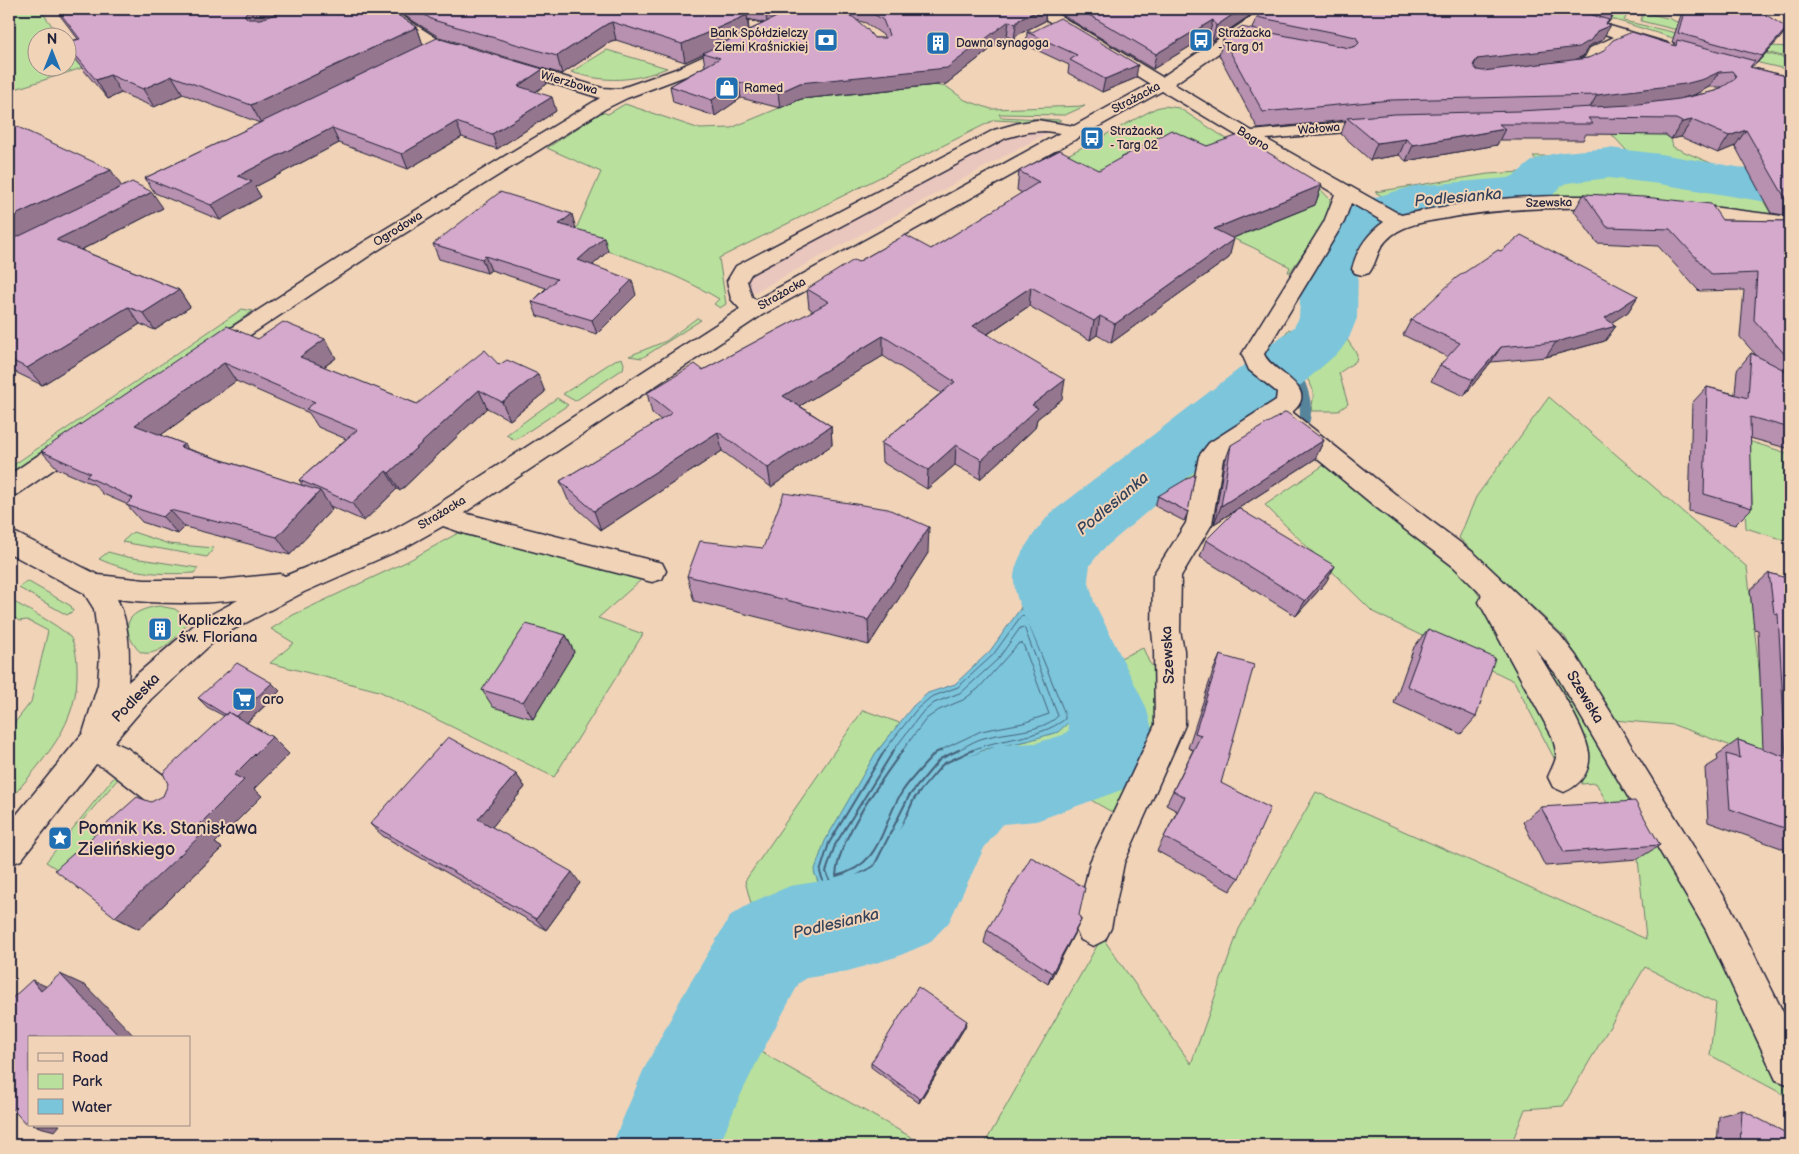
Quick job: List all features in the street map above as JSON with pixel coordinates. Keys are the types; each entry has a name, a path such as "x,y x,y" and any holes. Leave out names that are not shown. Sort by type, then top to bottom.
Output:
{"street":[{"path":"381,9 432,42 478,56"},
{"path":"678,9 768,30"},
{"name":"Bagno","path":"1039,9 1345,193"},
{"name":"Strażacka","path":"294,584 395,541 441,515 754,310 1164,83 1273,9"},
{"path":"1538,9 1678,51"},
{"path":"1045,30 1061,21"},
{"name":"Ogrodowa","path":"191,364 372,246 599,105 621,94 682,72 782,22"},
{"path":"1235,35 1256,40"},
{"path":"1544,72 1573,69 1586,64 1593,59 1596,50 1629,36"},
{"path":"422,54 440,45"},
{"name":"Wierzbowa","path":"497,62 601,93 621,94"},
{"name":"Wałowa","path":"1250,137 1265,134 1399,123"},
{"path":"754,310 742,299 737,281 743,270 1000,134 1020,126 1050,126 1075,131"},
{"path":"1345,193 1394,219"},
{"name":"Szewska","path":"1093,928 1107,862 1170,725 1169,650 1166,631 1167,575 1199,524 1211,456 1218,448 1276,412 1289,398 1287,388 1257,365 1253,354 1334,222 1345,193"},
{"name":"Szewska","path":"1362,270 1364,258 1372,242 1394,219 1503,204 1576,202 1637,205"},
{"path":"1663,207 1790,223"},
{"name":"Szewska","path":"1276,412 1386,501 1464,560 1550,644 1566,665 1718,918 1790,1066"},
{"path":"9,487 100,426"},
{"path":"441,515 466,524 652,571"},
{"path":"9,541 94,585 145,591 219,591 294,584"},
{"path":"1464,560 1497,608 1567,734 1573,754 1571,770 1564,777"},
{"name":"Podleska","path":"9,849 93,744 140,690 209,629 294,584"},
{"path":"94,585 108,608 115,654 113,685 93,744 116,758 171,800"}],"shaded area":[{"path":"1058,127 742,299 743,270 1000,134"}],"green space":[{"path":"40,9 54,28 28,28 28,78 50,78 9,91 9,11"},
{"path":"1578,9 1629,9 1624,21 1790,59 1790,70 1710,49"},
{"path":"1643,12 1671,19 1682,25 1770,46 1790,47 1790,58 1641,21"},
{"path":"607,50 667,68 643,76 619,79 596,78 571,72"},
{"path":"933,85 947,87 965,100 991,109 1085,106 1065,115 999,114 1001,117 1061,120 1055,123 994,120 719,258 726,304 720,308 714,304 719,299 663,271 623,256 562,240 576,229 601,172 547,148 602,112 608,114 625,104 700,129 731,128 801,99"},
{"path":"1164,106 1179,108 1233,143 1158,177 1245,234 1314,205 1304,177 1330,199 1330,215 1290,272 1288,272 1290,267 1254,248 1060,159 1156,108"},
{"path":"1645,122 1671,139 1673,147 1732,172 1755,170 1790,195 1758,192 1771,214 1790,217 1790,220 1735,212 1512,199 1451,205 1416,213 1407,211 1375,192 1488,174 1522,172 1541,166 1533,156 1597,156 1600,159 1636,161 1605,127"},
{"path":"1351,205 1360,208 1374,218 1363,231 1335,274 1334,289 1342,328 1344,335 1357,354 1356,361 1339,373 1348,404 1338,411 1311,411 1313,391 1307,379 1290,362 1282,369 1272,359 1271,352 1289,329 1311,339 1316,333 1321,321 1323,285 1311,283 1312,275 1318,259 1343,223"},
{"path":"242,309 253,311 13,479 9,479 9,468"},
{"path":"697,318 701,320 642,358 629,356 666,341"},
{"path":"622,358 623,369 575,401 563,394 615,360"},
{"path":"1255,375 1276,393 1273,402 1232,425 1212,441 1200,457 1193,487 1161,470 1085,539 1064,573 1063,592 1083,634 1095,669 1143,648 1149,662 1159,674 1157,727 1117,815 1077,792 988,816 961,835 937,888 915,920 857,941 793,960 764,995 738,1039 925,1145 655,1145 669,1107 707,1025 695,1019 728,958 757,926 745,881 863,710 900,723 875,754 882,874 899,844 918,802 946,768 986,749 1027,741 1070,714 1034,622 1027,610 1020,609 1046,545 1100,489 1136,459"},
{"path":"1549,397 1747,567 1760,677 1764,758 1674,725 1613,720 1565,637 1459,538 1476,497"},
{"path":"557,398 568,405 515,440 506,435"},
{"path":"1742,439 1790,454 1790,542 1746,528"},
{"path":"1327,463 1458,564 1488,609 1559,744 1556,762 1514,681 1373,612 1265,505"},
{"path":"133,532 169,544 214,548 207,557 122,542"},
{"path":"458,533 642,579 598,618 643,634 554,777 379,691 270,663 294,643 271,629 293,615 408,561"},
{"path":"108,552 127,557 198,568 194,573 181,574 145,572 111,564 99,559"},
{"path":"27,581 71,606 73,611 67,615 19,588"},
{"path":"9,599 49,621 70,637 76,655 77,666 76,687 66,724 46,755 9,801 9,730 31,702 48,631 27,620 19,621 9,613"},
{"path":"159,606 175,609 189,620 182,631 164,647 157,651 144,653 136,648 129,635 129,622 137,613"},
{"path":"1514,620 1541,648 1733,975 1790,1094 1790,1098 1710,1055 1716,1003 1645,967 1563,1106 1525,1109 1511,1145 984,1145 1102,937 1191,1064 1239,929 1316,792 1646,939 1638,859 1596,783 1581,784 1587,765"},
{"path":"119,771 123,773 82,821 121,847 80,884 46,862"}],"water":[{"path":"1020,609 1027,610 1034,622 1070,714 1070,721 1058,732 1027,741 986,749 946,768 918,802 899,844 882,874 852,891 836,897 821,889 814,872 825,841 875,754 913,706 928,693 955,684 990,651"}],"building":[{"path":"57,9 252,9 244,15 248,19 260,19 292,9 388,9 417,27 251,105 172,76 143,89 110,75 96,80 78,58 78,40 80,39 78,36 78,28 72,28"},
{"path":"415,9 721,9 747,15 682,44 612,22 557,56 433,20"},
{"path":"793,9 824,9 853,17 874,38 886,38 889,35 883,20 866,9 1041,9 1019,20 1016,24 1009,21 947,68 800,83 778,93 739,82 712,100 670,86 720,58 703,53"},
{"path":"1079,9 1241,9 1216,26 1213,20 1156,54"},
{"path":"1268,9 1573,9 1609,20 1606,24 1611,25 1597,31 1591,40 1579,47 1477,59 1473,65 1477,70 1483,71 1588,58 1602,52 1613,40 1632,32 1676,46 1677,40 1755,61 1750,67 1790,77 1790,197 1784,196 1746,130 1729,136 1692,120 1682,122 1676,119 1588,118 1593,124 1499,124 1505,129 1413,145 1406,139 1377,143 1347,118 1395,114 1519,111 1630,105 1679,99 1716,91 1735,79 1736,76 1732,71 1719,72 1704,79 1685,84 1597,95 1391,100 1263,112 1223,39 1241,27 1349,48 1359,43 1356,37 1257,17"},
{"path":"1685,9 1748,9 1760,11 1787,28 1762,56 1678,33"},
{"path":"1060,18 1138,65 1105,79 1070,60 1077,55 1027,32 1032,32"},
{"path":"437,38 543,69 518,86 552,97 492,134 456,122 402,154 332,128 238,176 252,182 211,205 145,178"},
{"path":"9,123 111,170 9,218"},
{"path":"1171,130 1207,146 1239,135 1322,185 1214,229 1234,239 1115,324 1100,316 1094,321 1031,287 973,326 1065,380 1032,405 1038,408 982,460 956,445 928,470 881,443 955,382 883,336 783,396 831,426 768,468 718,432 594,511 560,481 672,413 647,393 695,364 703,370 829,302 807,289 854,260 858,262 905,235 931,249 1039,182 1019,171 1060,150 1099,170"},
{"path":"132,182 152,192 56,240 179,290 143,313 128,307 27,368 9,359 9,241"},
{"path":"500,192 572,214 559,224 604,237 578,260 632,280 592,320 532,302 557,279 485,256 482,259 433,244"},
{"path":"1584,194 1644,197 1711,204 1722,220 1790,221 1790,360 1754,320 1757,273 1712,275 1670,229 1607,227"},
{"path":"1521,235 1638,296 1605,318 1616,326 1556,342 1501,347 1473,380 1440,365 1460,343 1411,320 1456,278 1498,250 1501,251"},
{"path":"283,322 325,339 300,357 417,404 485,350 499,365 507,360 538,374 502,402 479,390 389,473 386,471 352,503 299,480 357,430 306,409 315,402 224,363 135,425 184,444 180,447 320,491 277,537 170,510 163,517 126,505 133,498 86,476 90,473 41,451 227,326 258,339"},
{"path":"1751,353 1790,373 1790,428 1750,417 1752,508 1704,494 1707,387 1748,398"},
{"path":"1286,412 1324,440 1221,506 1231,445"},
{"path":"1195,474 1188,512 1158,496"},
{"path":"784,493 888,509 929,527 868,620 687,576 700,541 763,548"},
{"path":"1238,508 1335,566 1305,601 1206,540"},
{"path":"1769,573 1790,579 1790,830 1730,809 1726,754 1740,758 1738,740 1786,757 1778,614 1774,613"},
{"path":"526,624 566,635 523,702 482,690"},
{"path":"1428,629 1495,658 1476,717 1407,686"},
{"path":"1220,655 1254,665 1221,783 1270,808 1239,878 1164,837 1185,797 1173,791 1201,735 1195,733"},
{"name":"aro","path":"237,663 272,683 236,717 228,712 226,715 198,698"},
{"path":"228,712 272,737 234,775 244,780 195,829 202,834 115,917 55,870 137,797 151,802 163,796 168,784 163,773"},
{"path":"448,737 516,774 478,819 572,872 536,919 370,824"},
{"path":"1635,801 1660,845 1564,852 1541,807"},
{"path":"1031,857 1085,888 1079,915 1081,920 1052,973 987,930"},
{"path":"60,974 119,1036 28,1036 28,1121 25,1123 9,1105 9,1001 32,980 41,991"},
{"path":"918,987 967,1021 920,1099 871,1063"},
{"path":"1742,1110 1790,1135 1790,1145 1740,1145"}],"waterway":[{"name":"Podlesianka","path":"666,1145 680,1108 719,1031 765,949 790,933 848,924 896,910 916,890 953,819 974,794 1000,785 1036,782 1077,769 1091,763 1105,752 1112,736 1105,707 1056,602 1051,579 1054,564 1062,549 1076,532 1165,459 1257,389 1319,338 1328,318 1330,265 1351,233 1370,215 1414,201 1512,193 1532,187 1542,176 1555,169 1609,163 1660,169 1790,191"},
{"path":"1287,365 1301,383 1305,404 1305,420"}],"place":[{"name":"Bank Spółdzielczy Ziemi Kraśnickiej","path":"826,40"},
{"name":"Strażacka - Targ 01","path":"1201,40"},
{"name":"Dawna synagoga","path":"938,43"},
{"name":"Ramed","path":"727,88"},
{"name":"Strażacka - Targ 02","path":"1092,138"},
{"name":"Kapliczka św. Floriana","path":"160,629"},
{"name":"aro","path":"244,699"},
{"name":"Pomnik Ks. Stanisława Zielińskiego","path":"60,838"}]}
